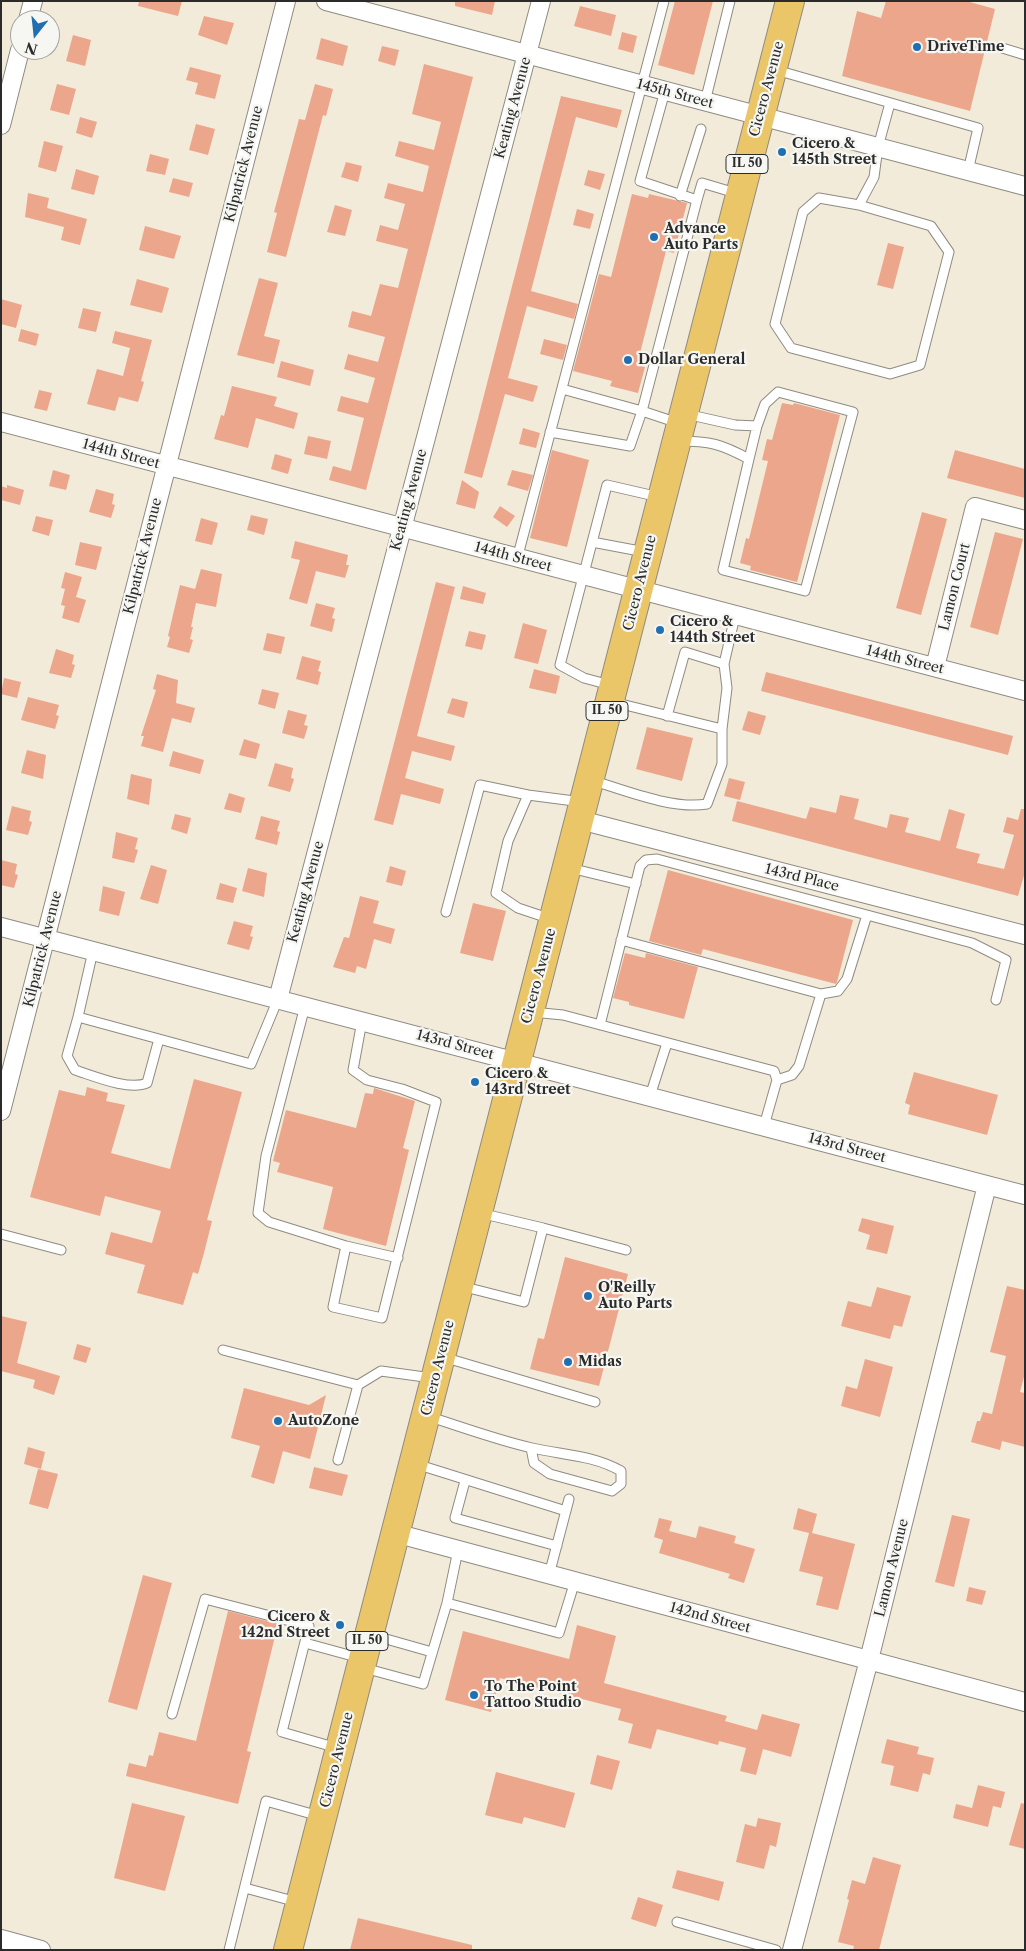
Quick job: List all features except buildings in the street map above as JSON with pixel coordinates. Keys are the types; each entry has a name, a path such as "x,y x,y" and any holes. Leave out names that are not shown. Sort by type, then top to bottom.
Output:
{"main road":[{"name":"Cicero Avenue","path":"288,1950 790,1"}],"street":[{"name":"Kilpatrick Avenue","path":"1,1111 286,1"},
{"name":"145th Street","path":"326,1 1025,186"},
{"name":"Keating Avenue","path":"278,999 541,1"},
{"path":"1,124 17,60"},
{"name":"144th Street","path":"1,422 638,591 1025,691"},
{"name":"Lamon Court","path":"935,667 976,507 1025,520"},
{"name":"143rd Place","path":"585,801 1025,935"},
{"name":"143rd Street","path":"1,927 1025,1195"},
{"name":"Lamon Avenue","path":"792,1950 869,1660 987,1185"},
{"name":"142nd Street","path":"395,1533 1025,1702"},
{"path":"8,1944 41,1950"}],"lane":[{"path":"517,558 664,1"},
{"path":"704,102 730,1"},
{"path":"999,47 1025,55"},
{"path":"772,68 978,128 968,171"},
{"path":"665,91 640,181 680,196 697,200"},
{"path":"859,205 874,177 878,147 890,103"},
{"path":"680,196 701,128"},
{"path":"550,432 630,446 642,411 702,183 740,194"},
{"path":"819,198 859,205 931,226 948,252 920,365 890,374 791,348 775,324 803,212 819,198"},
{"path":"562,388 642,411 680,426 749,459"},
{"path":"778,392 853,412 805,591 723,570 757,426 765,404 778,392"},
{"path":"680,426 735,424 757,426"},
{"path":"662,498 607,485 560,665 612,694 668,716 722,729"},
{"path":"592,542 648,552"},
{"path":"446,912 480,784 528,795 585,801 670,802 693,806 707,804 722,764 722,729 727,688 724,664 735,616"},
{"path":"668,716 686,652 724,664"},
{"path":"528,795 508,840 496,893 518,908 554,920"},
{"path":"600,1025 640,866 646,860 657,859 972,943 1006,960 996,1000"},
{"path":"568,867 636,884"},
{"path":"621,940 821,994 838,991 847,979 866,915"},
{"path":"93,951 67,1056 75,1070 138,1087 147,1083 159,1039"},
{"path":"777,1080 792,1075 799,1066 821,994"},
{"path":"78,1017 251,1064 278,999"},
{"path":"305,1006 266,1156 258,1213 269,1222 346,1246 398,1258"},
{"path":"530,1012 563,1015 774,1071 777,1080 764,1126"},
{"path":"346,1246 333,1307 382,1318 436,1102 402,1089 367,1080 353,1070 362,1021"},
{"path":"650,1096 667,1043"},
{"path":"478,1212 626,1250"},
{"path":"459,1286 524,1302 543,1228"},
{"path":"1,1234 61,1250"},
{"path":"223,1350 358,1385"},
{"path":"338,1460 358,1385 381,1371 438,1368 595,1402"},
{"path":"425,1416 531,1448 576,1454 607,1464 621,1471 620,1484 612,1491 550,1474 534,1463 531,1448"},
{"path":"413,1464 566,1511"},
{"path":"466,1481 455,1518 557,1546"},
{"path":"549,1575 569,1499"},
{"path":"364,1653 423,1684 447,1603 458,1550"},
{"path":"447,1603 559,1633 575,1581"},
{"path":"172,1714 205,1599 309,1626 282,1732 340,1748"},
{"path":"305,1644 364,1653 432,1652"},
{"path":"229,1950 266,1801 322,1816"},
{"path":"245,1888 300,1903"},
{"path":"677,1922 776,1950"}],"place":[{"name":"DriveTime","path":"917,47"},
{"name":"Cicero & 145th Street","path":"782,152"},
{"name":"Advance Auto Parts","path":"654,237"},
{"name":"Dollar General","path":"628,360"},
{"name":"Cicero & 144th Street","path":"660,630"},
{"name":"Cicero & 143rd Street","path":"475,1082"},
{"name":"O'Reilly Auto Parts","path":"588,1296"},
{"name":"Midas","path":"568,1362"},
{"name":"AutoZone","path":"278,1421"},
{"name":"Cicero & 142nd Street","path":"340,1625"},
{"name":"To The Point Tattoo Studio","path":"474,1695"}]}
